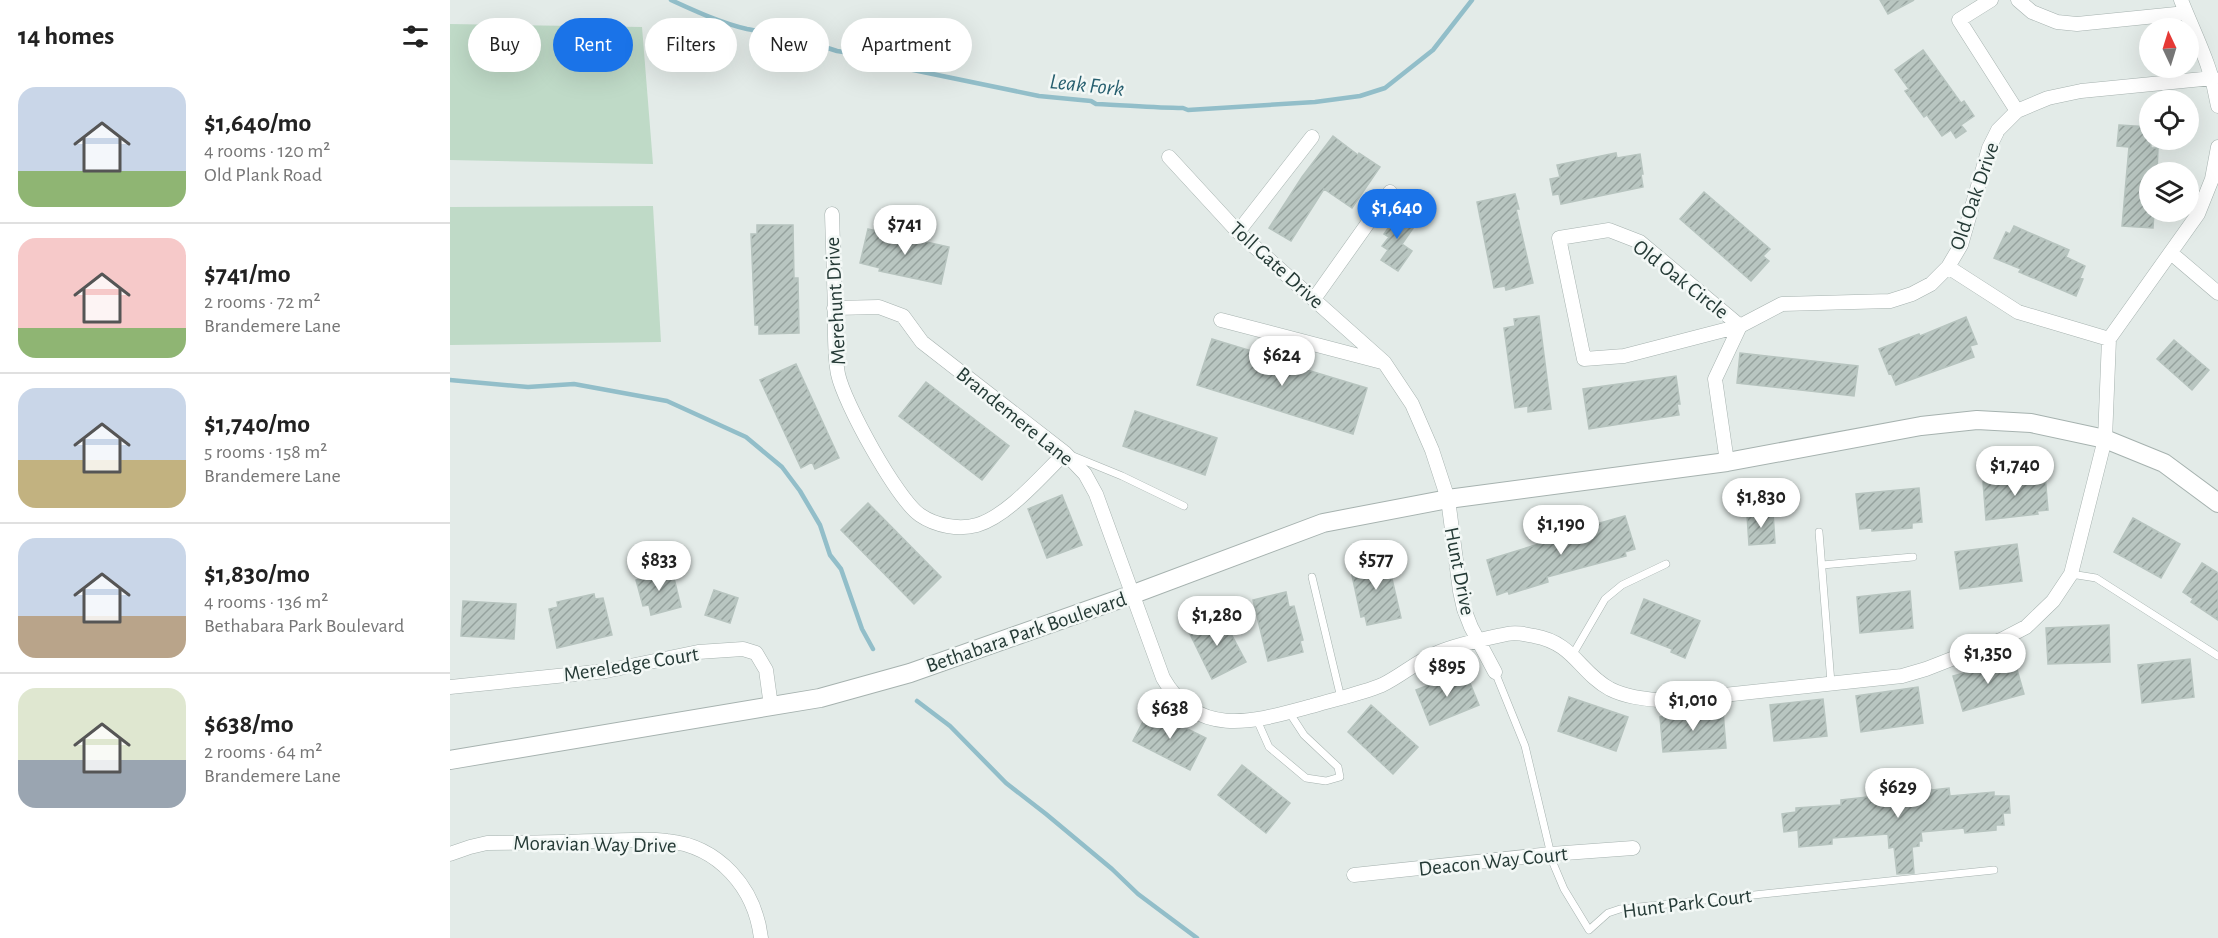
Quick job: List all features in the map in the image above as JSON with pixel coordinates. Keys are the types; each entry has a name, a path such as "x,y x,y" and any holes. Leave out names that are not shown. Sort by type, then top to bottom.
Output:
{"street":[{"path":"1991,0 1959,20 2017,111"},
{"path":"2018,0 2032,12 2056,22 2077,24 2183,6 2205,54 2213,78 2218,106"},
{"name":"Old Oak Drive","path":"1740,326 1782,304 1890,301 1912,294 1931,284 1948,267 1961,245 1989,148 1998,130 2017,111 2048,98 2080,91 2213,78"},
{"path":"1238,232 1312,137"},
{"path":"1948,267 2018,312 2109,339 2171,254 2203,203 2212,179 2218,147"},
{"name":"Toll Gate Drive","path":"1169,158 1238,232 1384,362 1412,404 1423,427 1448,499"},
{"path":"1314,299 1390,192"},
{"name":"Merehunt Drive","path":"832,214 835,350 838,375 861,428 900,493 912,508 921,516 939,524 958,527 977,525 995,517 1065,453"},
{"name":"Old Oak Circle","path":"1609,230 1640,242 1740,326 1624,356 1584,359 1559,238 1609,230"},
{"path":"2171,254 2218,293"},
{"name":"Brandemere Lane","path":"834,308 879,307 903,316 922,342 1065,453 1085,474 1096,494 1131,595 1163,678 1173,695 1193,710 1230,721 1257,720 1341,698 1383,684 1438,652 1509,634 1547,638 1559,644 1573,654 1600,683 1623,694 1642,699 1667,700 1902,676 2003,639 2036,619 2053,601 2071,574 2105,439 2109,339"},
{"path":"1221,320 1384,362"},
{"path":"1728,462 1715,380 1740,326"},
{"name":"Bethabara Park Boulevard","path":"450,760 820,698 892,679 1131,595 1323,523 1448,499 1728,462 1921,426 1977,420 2031,423 2105,439 2164,463 2218,503"},
{"name":"Hunt Drive","path":"1448,499 1460,591 1468,618 1494,672"},
{"name":"Mereledge Court","path":"450,687 606,671 698,652 743,649 756,653 766,670 771,706"},
{"name":"Moravian Way Drive","path":"450,854 488,843 655,840 687,845 704,851 734,874 745,888 753,905 761,938"},
{"path":"450,847 470,847"},
{"name":"Deacon Way Court","path":"1353,875 1551,854 1633,848"}],"lane":[{"path":"1065,453 1122,476 1184,506"},
{"path":"1819,532 1831,683"},
{"path":"1822,565 1913,557"},
{"path":"1573,654 1605,599 1622,585 1666,564"},
{"path":"2071,574 2096,578 2218,656"},
{"path":"1312,578 1341,698"},
{"name":"Hunt Park Court","path":"1494,672 1525,746 1551,854 1564,889 1589,930 1597,920 1620,909 1994,870"},
{"path":"1257,720 1269,747 1306,778 1326,781 1340,777 1338,767 1304,735 1289,712"}],"green space":[{"path":"450,24 468,24 468,72 541,72 541,25 553,26 553,72 633,72 633,27 642,27 653,164 450,160"},
{"path":"653,206 661,342 450,345 450,207"}],"building":[{"path":"1880,0 1914,0 1888,14"},
{"path":"1923,50 1961,103 1964,101 1974,116 1961,125 1966,131 1956,138 1951,130 1942,136 1927,115 1924,117 1905,91 1909,89 1895,70"},
{"path":"2119,125 2139,126 2139,150 2158,150 2157,162 2139,162 2139,222 2153,222 2153,228 2122,226 2129,147 2117,146"},
{"path":"1333,136 1358,155 1359,153 1380,167 1352,208 1324,189 1291,241 1269,228 1302,177"},
{"path":"1616,153 1617,158 1640,154 1643,187 1561,204 1559,194 1553,195 1550,179 1560,177 1557,165"},
{"path":"1704,192 1770,249 1763,256 1769,261 1751,281 1680,219"},
{"path":"1515,194 1519,209 1516,209 1533,283 1506,290 1505,286 1494,288 1477,202"},
{"path":"1393,209 1416,224 1402,244 1412,251 1398,271 1381,260 1388,250 1382,246 1389,237 1384,234 1391,224 1385,220"},
{"path":"757,225 793,225 794,278 798,278 799,333 759,334 759,325 755,325 751,234 757,234"},
{"path":"2014,226 2069,250 2066,257 2085,266 2080,278 2083,279 2076,296 2019,272 2021,269 1994,258 2006,232 2010,234"},
{"path":"868,229 949,247 941,284 879,271 880,268 860,263"},
{"path":"1539,316 1551,409 1528,412 1528,406 1515,408 1504,328 1515,326 1514,319"},
{"path":"1966,317 1977,344 1970,346 1974,357 1896,385 1879,349 1919,334 1920,336"},
{"path":"1212,339 1367,388 1353,434 1197,385"},
{"path":"2174,340 2209,370 2192,390 2157,359"},
{"path":"1740,353 1858,366 1854,396 1737,383"},
{"path":"796,364 839,458 815,469 812,462 801,468 760,380"},
{"path":"1676,376 1680,404 1677,404 1679,415 1589,429 1583,389"},
{"path":"926,382 1009,446 982,480 899,416"},
{"path":"1135,411 1217,438 1205,475 1123,446"},
{"path":"2045,475 2048,510 2037,511 2038,514 1986,520 1983,482"},
{"path":"1919,488 1922,522 1912,523 1912,528 1872,531 1872,528 1860,529 1856,494"},
{"path":"1062,495 1082,545 1047,558 1028,509"},
{"path":"868,503 941,577 914,604 841,530"},
{"path":"1773,512 1775,543 1749,545 1747,515"},
{"path":"1625,516 1635,549 1625,552 1626,556 1547,577 1548,582 1509,594 1508,591 1497,595 1487,560 1565,536 1564,533"},
{"path":"2133,518 2180,544 2161,578 2114,552"},
{"path":"2017,544 2022,581 1960,589 1955,552"},
{"path":"1387,557 1401,618 1367,625 1365,616 1361,617 1350,566"},
{"path":"2202,563 2218,573 2218,620 2191,602 2193,599 2183,592"},
{"path":"672,570 681,607 651,615 649,605 643,606 636,580"},
{"path":"714,590 738,598 730,623 705,615"},
{"path":"1910,591 1913,628 1860,633 1857,597"},
{"path":"1286,592 1289,607 1294,606 1303,640 1300,641 1303,652 1268,661 1253,600"},
{"path":"594,594 595,599 603,598 612,635 557,648 549,609 558,607 557,602"},
{"path":"1644,599 1700,621 1685,658 1671,652 1672,649 1631,633"},
{"path":"463,601 516,604 514,639 461,636"},
{"path":"1221,615 1246,662 1212,679 1189,632"},
{"path":"2109,625 2110,662 2048,664 2046,628"},
{"path":"2014,659 2024,694 1963,711 1953,676"},
{"path":"2190,659 2194,697 2142,703 2138,665"},
{"path":"1465,671 1479,705 1430,725 1416,690"},
{"path":"1918,687 1923,723 1861,732 1856,696"},
{"path":"1569,697 1628,717 1616,751 1558,731"},
{"path":"1823,699 1827,736 1774,741 1770,705"},
{"path":"1371,705 1418,747 1393,774 1348,732"},
{"path":"1149,710 1206,738 1190,770 1133,741"},
{"path":"1723,711 1726,748 1663,752 1660,717"},
{"path":"1242,765 1290,803 1266,833 1218,795"},
{"path":"1949,788 1950,796 1994,792 1994,796 2009,796 2010,813 2003,813 2004,825 1996,825 1996,830 1965,833 1964,828 1921,832 1922,841 1919,841 1919,846 1912,847 1914,873 1897,874 1894,847 1889,848 1888,834 1832,838 1832,844 1799,847 1798,830 1784,832 1782,814 1796,812 1796,808 1841,805 1841,800"}],"waterway":[{"name":"Leak Fork","path":"671,0 747,29 784,35 806,44 806,41 837,51 863,55 889,65 1039,96 1091,101 1096,104 1188,110 1315,102 1360,96 1385,88 1433,50 1472,0"},
{"path":"450,380 528,387 574,384 667,401 746,437 782,467 800,491 820,525 830,555 841,569 862,629 873,649"},
{"path":"917,701 950,726 1006,783 1112,869 1138,894 1197,938"}]}
